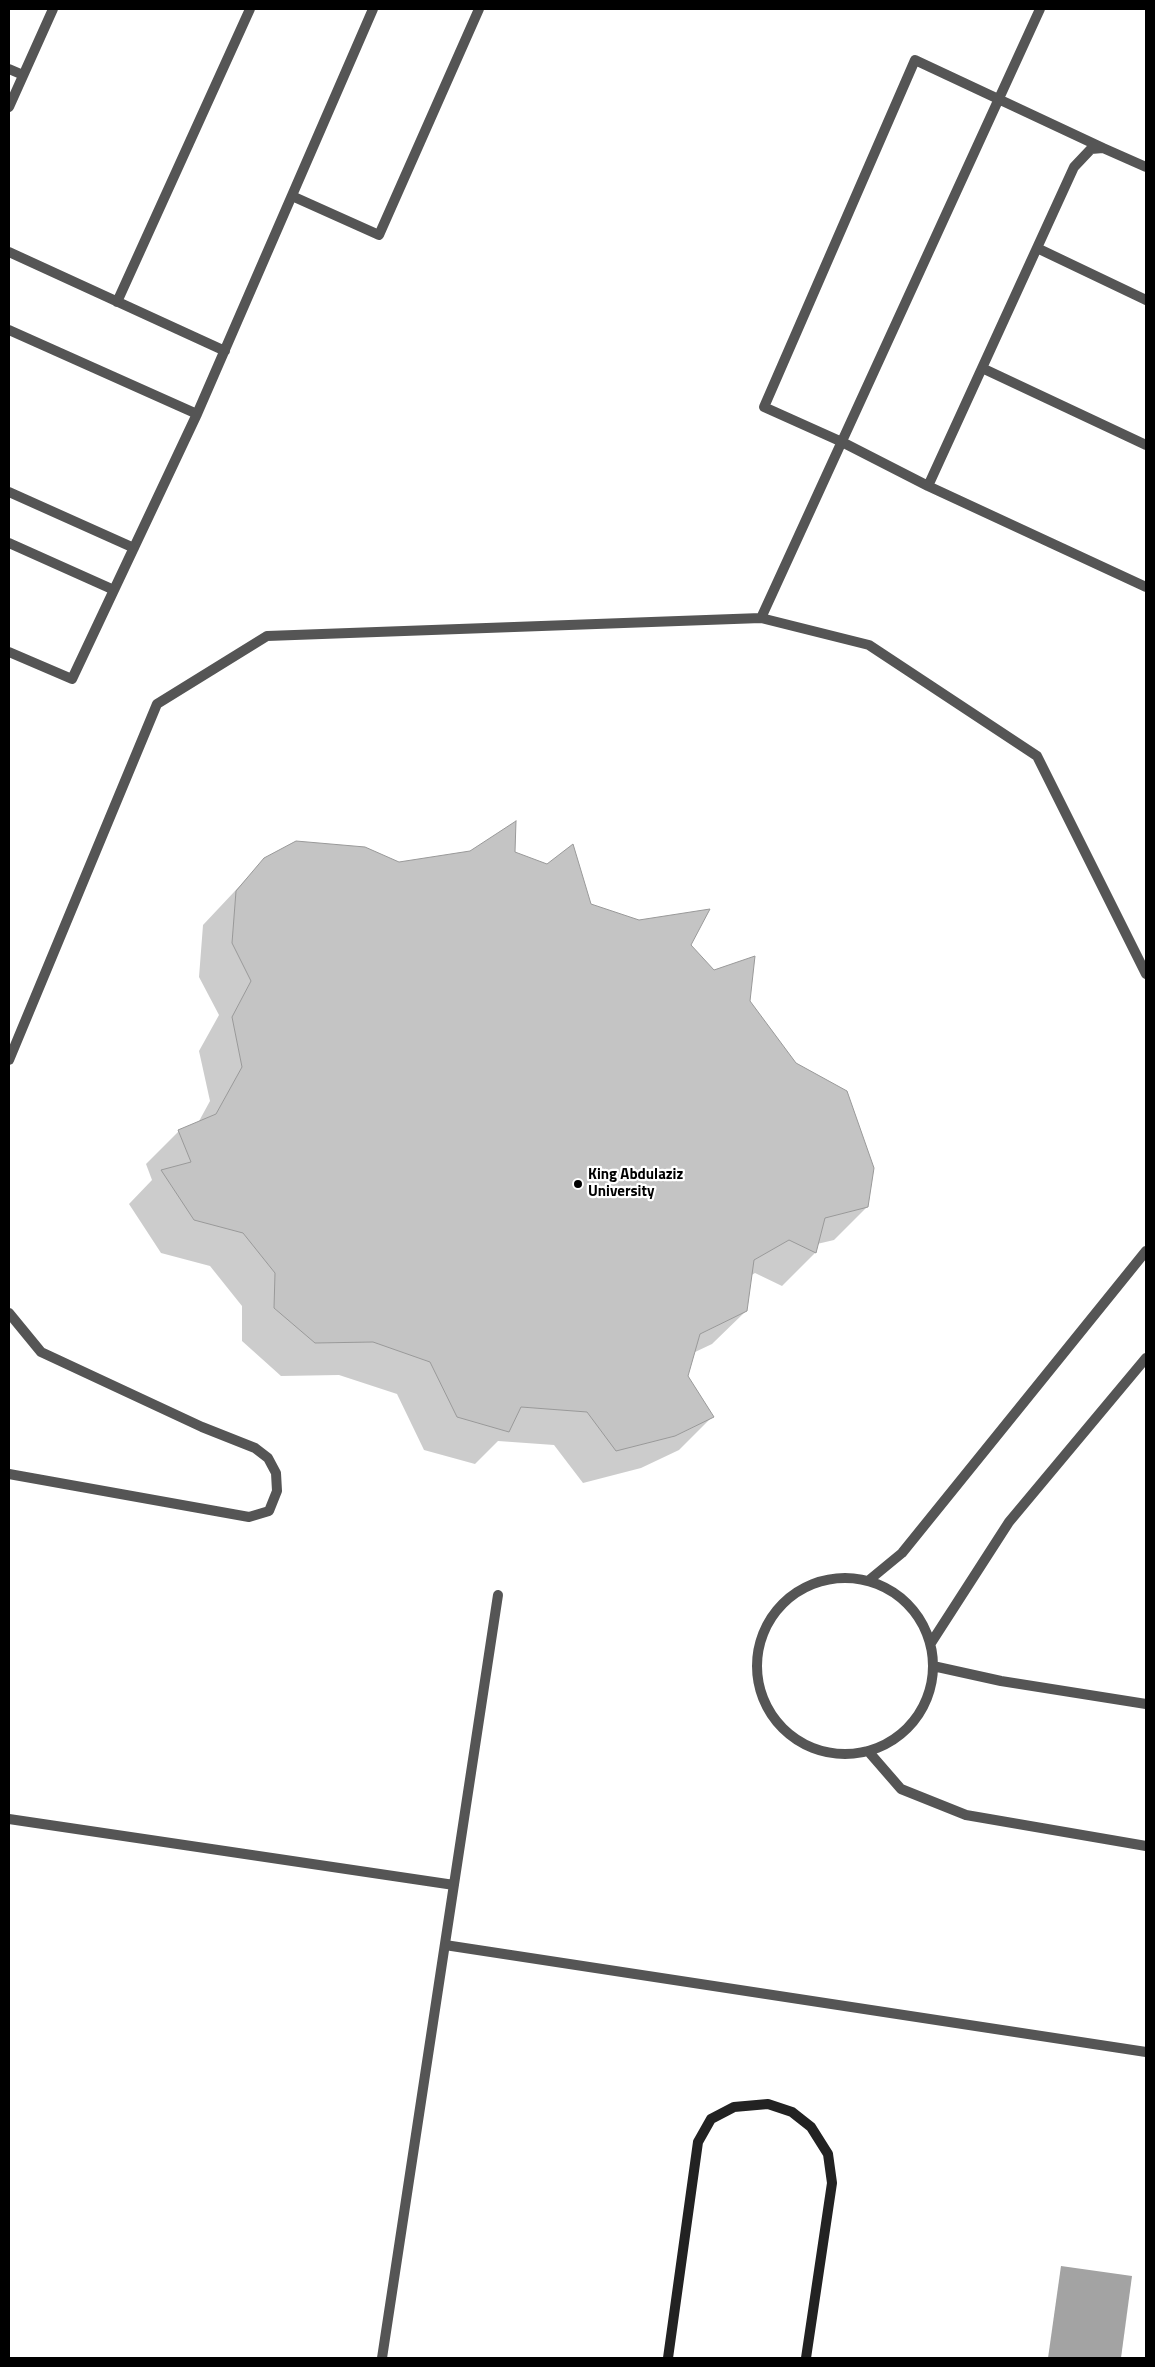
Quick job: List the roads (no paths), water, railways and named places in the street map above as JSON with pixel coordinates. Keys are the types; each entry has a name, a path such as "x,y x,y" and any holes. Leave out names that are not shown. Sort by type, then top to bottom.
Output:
{"street":[{"path":"9,107 53,9"},
{"path":"117,302 250,9"},
{"path":"9,652 72,679 197,414 373,9"},
{"path":"292,196 378,236 479,9"},
{"path":"761,618 1040,9"},
{"path":"1146,167 915,60 764,407 842,442 928,486 1146,587"},
{"path":"9,69 23,76"},
{"path":"928,486 1074,167 1091,148 1103,148"},
{"path":"1037,248 1146,300"},
{"path":"9,252 225,351"},
{"path":"9,330 197,414"},
{"path":"982,368 1146,445"},
{"path":"9,492 134,548"},
{"path":"9,543 114,590"},
{"path":"9,1060 157,704 267,636 761,618 869,645 1038,756 1146,974"},
{"path":"868,1581 902,1553 1146,1251"},
{"path":"9,1313 41,1352 202,1427 255,1448 268,1458 276,1473 277,1491 270,1511 249,1517 9,1474"},
{"path":"930,1643 1009,1522 1146,1358"},
{"path":"845,1578 868,1581 889,1590 907,1604 921,1622 930,1643 933,1666 930,1689 924,1703 908,1728 889,1743 868,1751 845,1754 822,1751 801,1742 783,1728 769,1710 760,1689 756,1666 760,1644 768,1622 782,1604 801,1590 822,1582 845,1578"},
{"path":"382,2358 498,1595"},
{"path":"933,1666 1001,1680 1146,1704"},
{"path":"868,1751 902,1790 966,1815 1146,1846"},
{"path":"9,1819 454,1885"},
{"path":"445,1945 1146,2052"},
{"path":"668,2358 698,2142 711,2118 734,2107 768,2104 792,2112 811,2126 828,2154 832,2183 806,2358"}],"place":[{"name":"King Abdulaziz University","path":"578,1184"}]}
